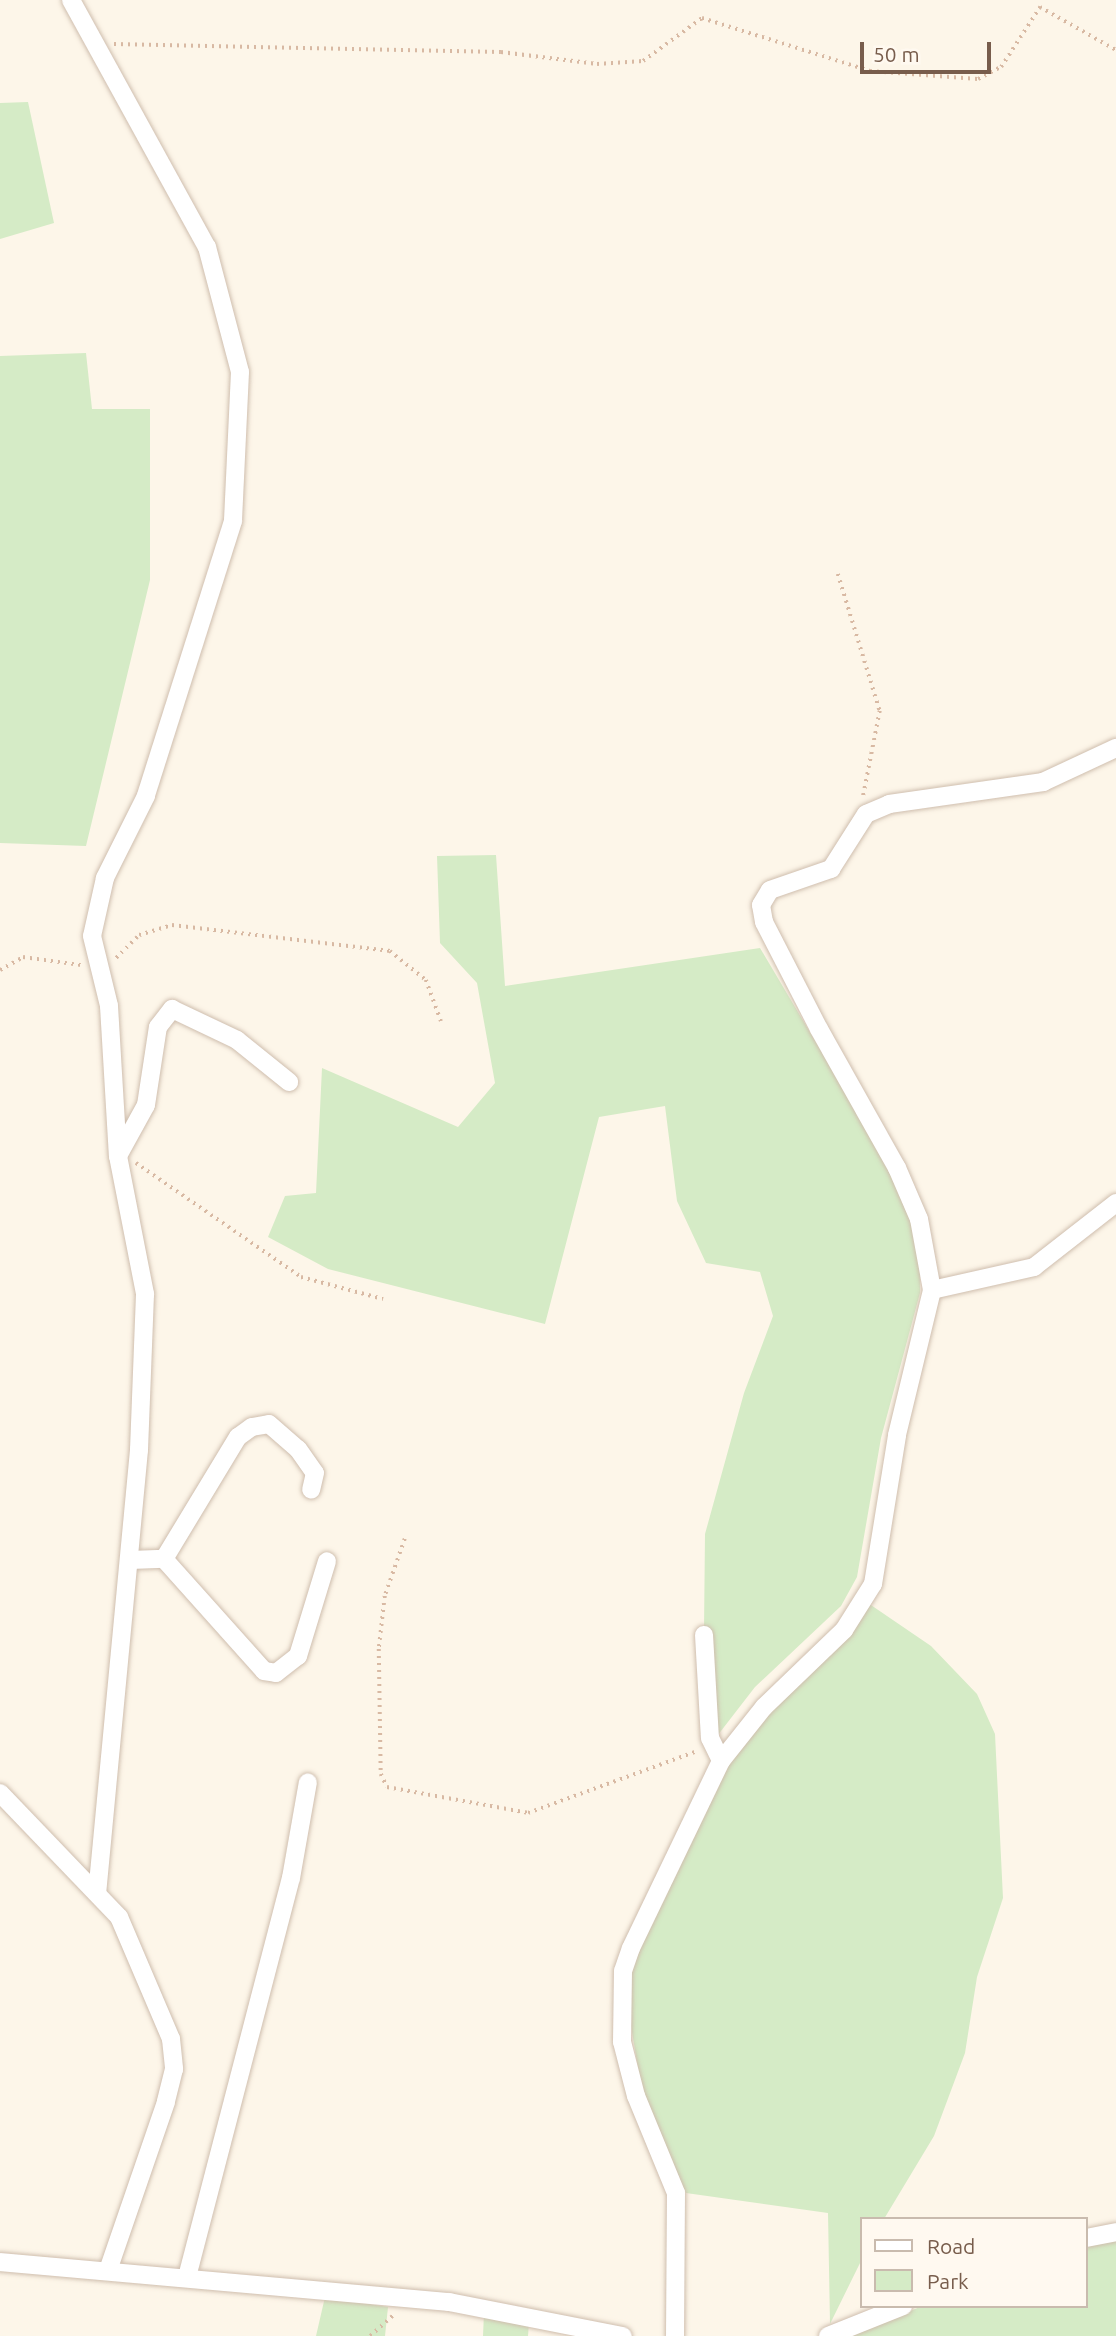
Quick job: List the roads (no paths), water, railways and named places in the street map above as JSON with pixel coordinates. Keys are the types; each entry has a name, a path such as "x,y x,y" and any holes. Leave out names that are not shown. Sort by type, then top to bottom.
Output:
{"street":[{"path":"71,0 207,247 240,372 233,521 146,796 105,878 92,936 109,1006 118,1156 145,1294 130,1560 97,1891"},
{"path":"675,2336 677,2202 636,2096 622,2042 620,1995 631,1948 721,1761 764,1707 844,1630 873,1584 897,1435 932,1290 919,1219 897,1168 764,922 761,905 770,890 831,869 855,827 889,804 1043,782 1116,748"},
{"path":"118,1156 146,1105 158,1027 172,1009 237,1040 289,1082"},
{"path":"932,1290 1034,1267 1116,1203"},
{"path":"164,1559 238,1437 252,1427 269,1424 298,1449 314,1474 311,1490"},
{"path":"130,1560 164,1559 264,1671 276,1673 298,1656 327,1561"},
{"path":"704,1636 710,1738 721,1761"},
{"path":"187,2277 291,1878 308,1782"},
{"path":"0,1793 97,1891 119,1917 138,1955 171,2039 174,2069 108,2270"},
{"path":"1088,2238 1116,2232"},
{"path":"0,2262 393,2296 623,2336"},
{"path":"828,2336 898,2308"}]}
